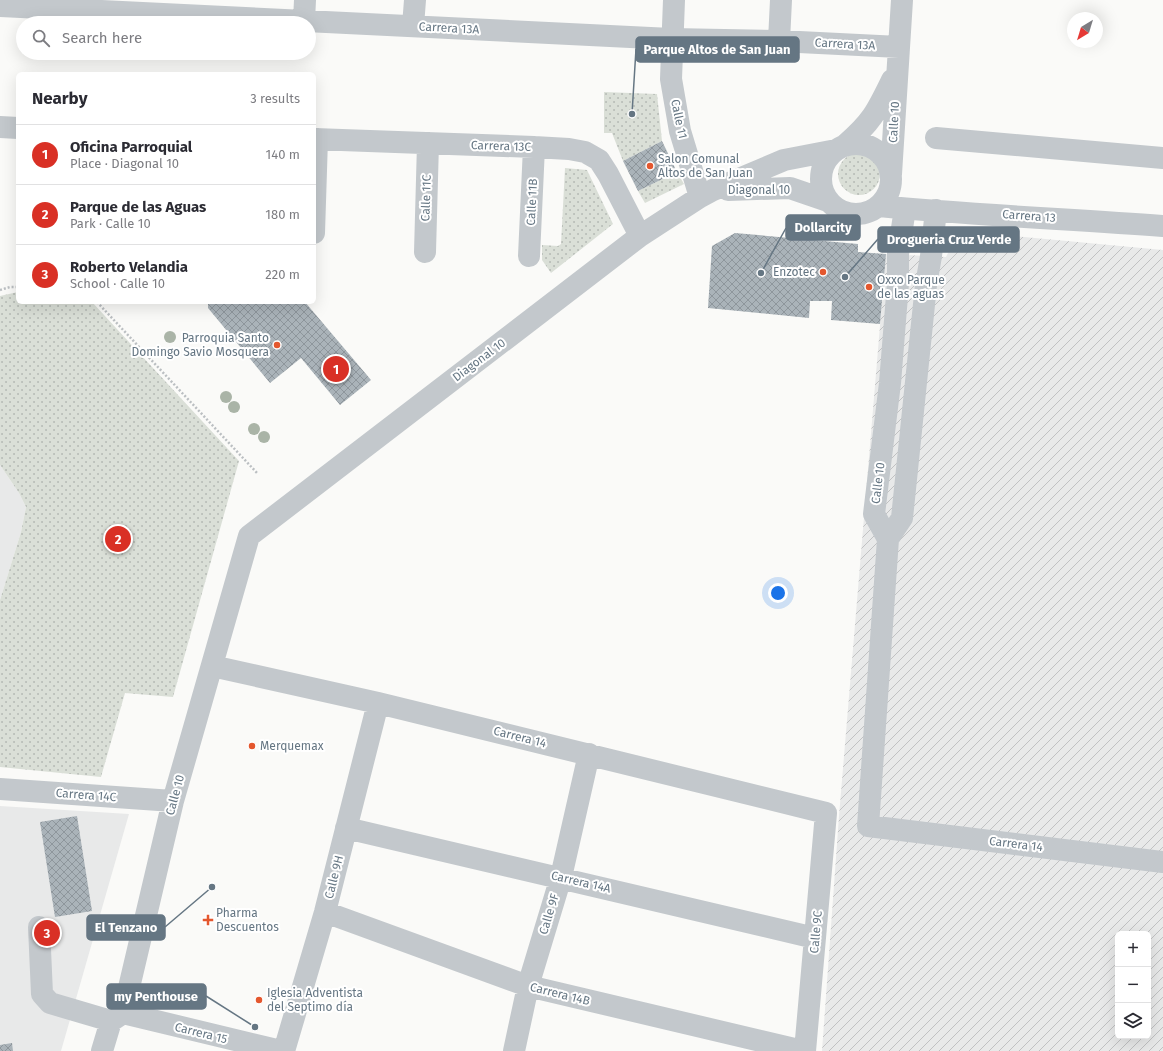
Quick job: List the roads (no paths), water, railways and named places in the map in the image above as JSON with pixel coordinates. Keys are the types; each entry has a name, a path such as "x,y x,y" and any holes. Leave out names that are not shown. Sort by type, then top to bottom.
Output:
{"street":[{"path":"413,26 415,0"},
{"path":"671,39 674,0"},
{"path":"779,41 781,0"},
{"name":"Calle 10","path":"888,539 874,514 890,383 898,283 898,254 892,198 902,0"},
{"name":"Carrera 13A","path":"0,6 304,10 413,26 671,39 779,41 898,57"},
{"name":"Calle 11","path":"671,39 671,79 680,131 707,193"},
{"name":"Calle 10","path":"841,147 863,130 873,118 898,57"},
{"path":"0,127 16,128"},
{"path":"936,138 1163,158"},
{"name":"Carrera 13C","path":"316,139 534,147 569,149 585,152 599,160 640,236"},
{"name":"Calle 11C","path":"425,252 428,143"},
{"path":"858,144 870,147 881,154 888,165 892,198 865,213 857,214 841,210 828,201 823,192 821,173 824,164 841,147 858,144"},
{"name":"Calle 11B","path":"529,256 534,147"},
{"name":"Diagonal 10","path":"249,536 640,236 707,193 784,160 841,147"},
{"name":"Diagonal 10","path":"707,193 790,188 828,201"},
{"name":"Carrera 13","path":"892,198 936,210 1163,226"},
{"path":"888,539 902,518 915,384 936,210"},
{"path":"898,283 926,286"},
{"path":"890,383 915,384"},
{"name":"Calle 10","path":"102,1051 117,1017 173,801 249,536"},
{"name":"Carrera 14","path":"888,539 868,826 1163,862"},
{"name":"Carrera 14","path":"212,666 378,703 826,813"},
{"name":"Calle 9H","path":"284,1051 325,912 378,703"},
{"name":"Calle 9F","path":"514,1051 528,986 560,878 589,754"},
{"name":"Carrera 14C","path":"0,789 173,801"},
{"name":"Calle 9C","path":"804,1051 826,813"},
{"name":"Carrera 14A","path":"346,828 815,938"},
{"name":"Carrera 14B","path":"325,912 528,986 804,1051"},
{"name":"Carrera 15","path":"39,927 42,994 50,1003 245,1047 280,1051"}],"place":[{"name":"Parque Altos de San Juan","path":"632,114"},
{"name":"Salon Comunal Altos de San Juan","path":"650,166"},
{"name":"Enzotec","path":"823,272"},
{"name":"Dollarcity","path":"761,273"},
{"name":"Drogueria Cruz Verde","path":"845,277"},
{"name":"Oxxo Parque de las aguas","path":"869,287"},
{"name":"Parroquia Santo Domingo Savio Mosquera","path":"277,345"},
{"name":"Oficina Parroquial","path":"336,369"},
{"name":"Parque de las Aguas","path":"118,539"},
{"name":"Merquemax","path":"252,746"},
{"name":"El Tenzano","path":"212,887"},
{"name":"Pharma Descuentos","path":"208,920"},
{"name":"Roberto Velandia","path":"47,933"},
{"name":"Iglesia Adventista del Septimo día","path":"259,1000"},
{"name":"my Penthouse","path":"255,1027"}]}
